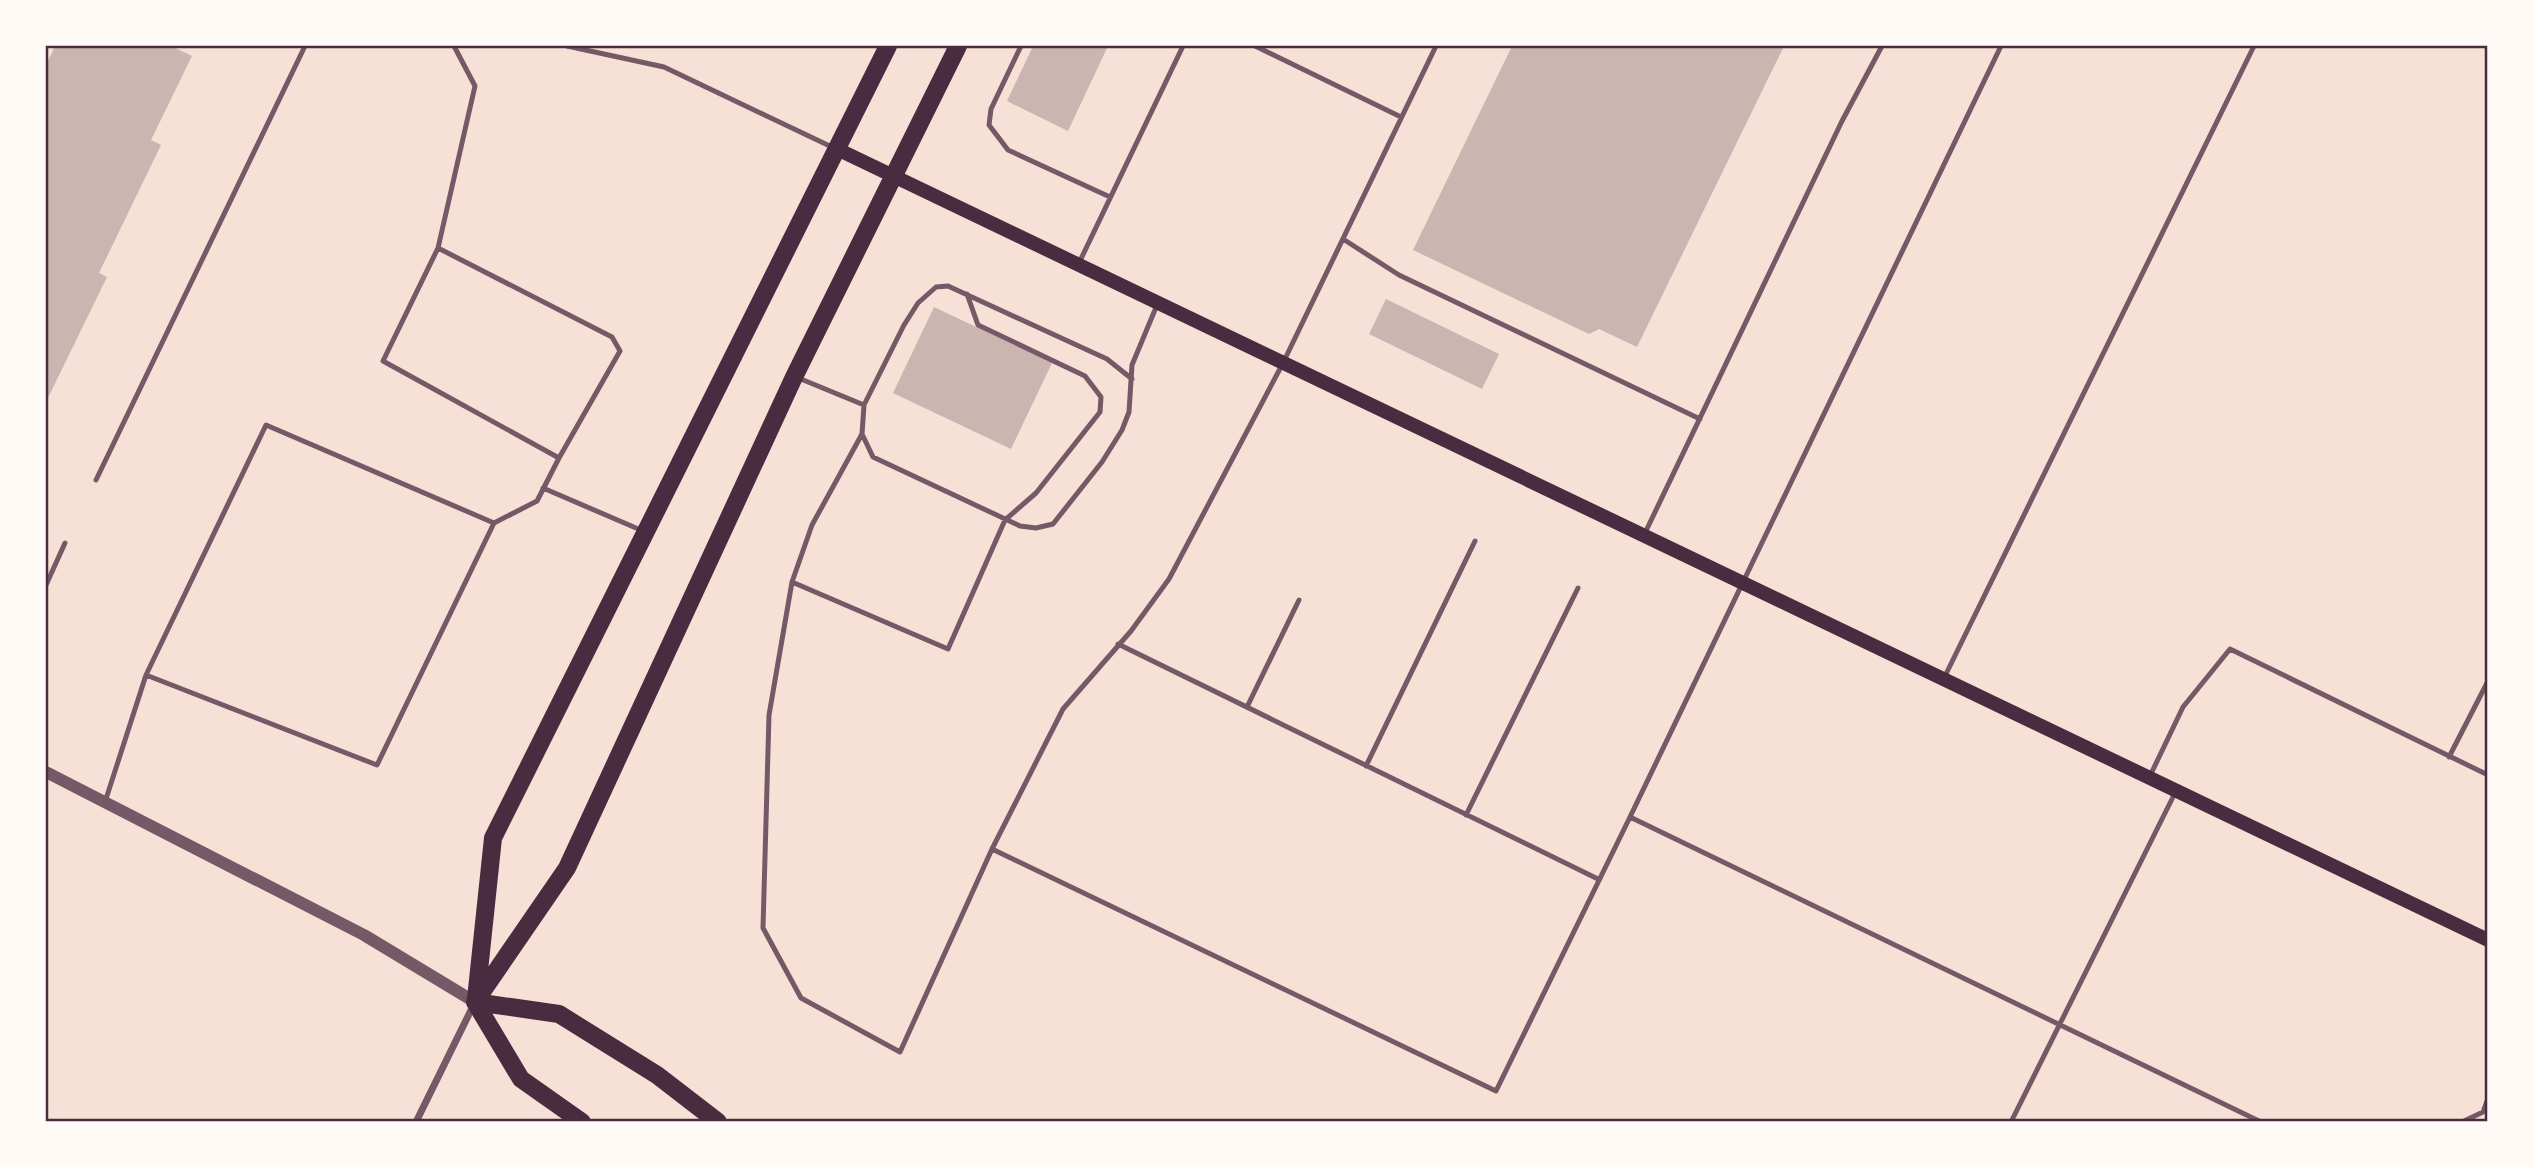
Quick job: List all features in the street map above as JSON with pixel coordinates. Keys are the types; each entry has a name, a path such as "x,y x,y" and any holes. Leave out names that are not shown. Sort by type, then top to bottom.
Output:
{"main road":[{"path":"582,1122 521,1079 475,1002 493,838 888,46"},
{"path":"475,1002 567,868 794,377 958,46"},
{"path":"837,149 2487,940"},
{"path":"475,1002 559,1014 657,1076 718,1122"}],"street":[{"path":"46,772 364,935 475,1002 416,1122"}],"lane":[{"path":"96,480 305,46"},
{"path":"454,46 475,86 438,248 383,360 559,458"},
{"path":"567,46 664,67 837,149"},
{"path":"1021,46 991,110 989,125 1008,150 1110,197"},
{"path":"1078,264 1184,46"},
{"path":"1255,46 1401,117"},
{"path":"1132,379 1107,359 948,286 936,287 918,303 864,405 862,435 812,525 792,582 769,715 763,928 801,998 900,1052 992,849 1063,709 1169,579 1283,363 1436,46"},
{"path":"1644,536 1843,121 1882,46"},
{"path":"992,849 1496,1091 2001,46"},
{"path":"1944,679 2254,46"},
{"path":"1343,239 1399,275 1700,419"},
{"path":"146,675 377,765 494,523 537,501 620,351 612,337 438,248"},
{"path":"792,582 948,649 1005,520 1036,493 1094,423 1100,412 1101,397 1085,376 978,324 967,294"},
{"path":"862,435 873,457 1005,520 1036,528 1053,524 1102,462 1122,430 1129,412 1132,365 1158,302"},
{"path":"794,377 864,405"},
{"path":"105,803 146,675 266,425 494,523"},
{"path":"543,488 646,532"},
{"path":"1366,766 1475,541"},
{"path":"46,585 65,543"},
{"path":"1466,815 1578,588"},
{"path":"1247,707 1299,600"},
{"path":"1118,644 1598,879"},
{"path":"2149,778 2183,707 2230,649 2487,775"},
{"path":"2449,757 2487,681"},
{"path":"2011,1122 2176,791"},
{"path":"1630,817 2261,1122"},
{"path":"2462,1122 2483,1112 2487,1098"}],"building":[{"path":"55,46 171,46 192,56 151,140 161,145 99,273 107,277 46,402 46,65"},
{"path":"1033,46 1108,46 1068,131 1007,101"},
{"path":"1512,46 1784,46 1637,347 1599,329 1589,334 1413,250"},
{"path":"1386,299 1499,354 1482,389 1369,334"},
{"path":"934,307 1052,363 1011,449 893,393"}]}
